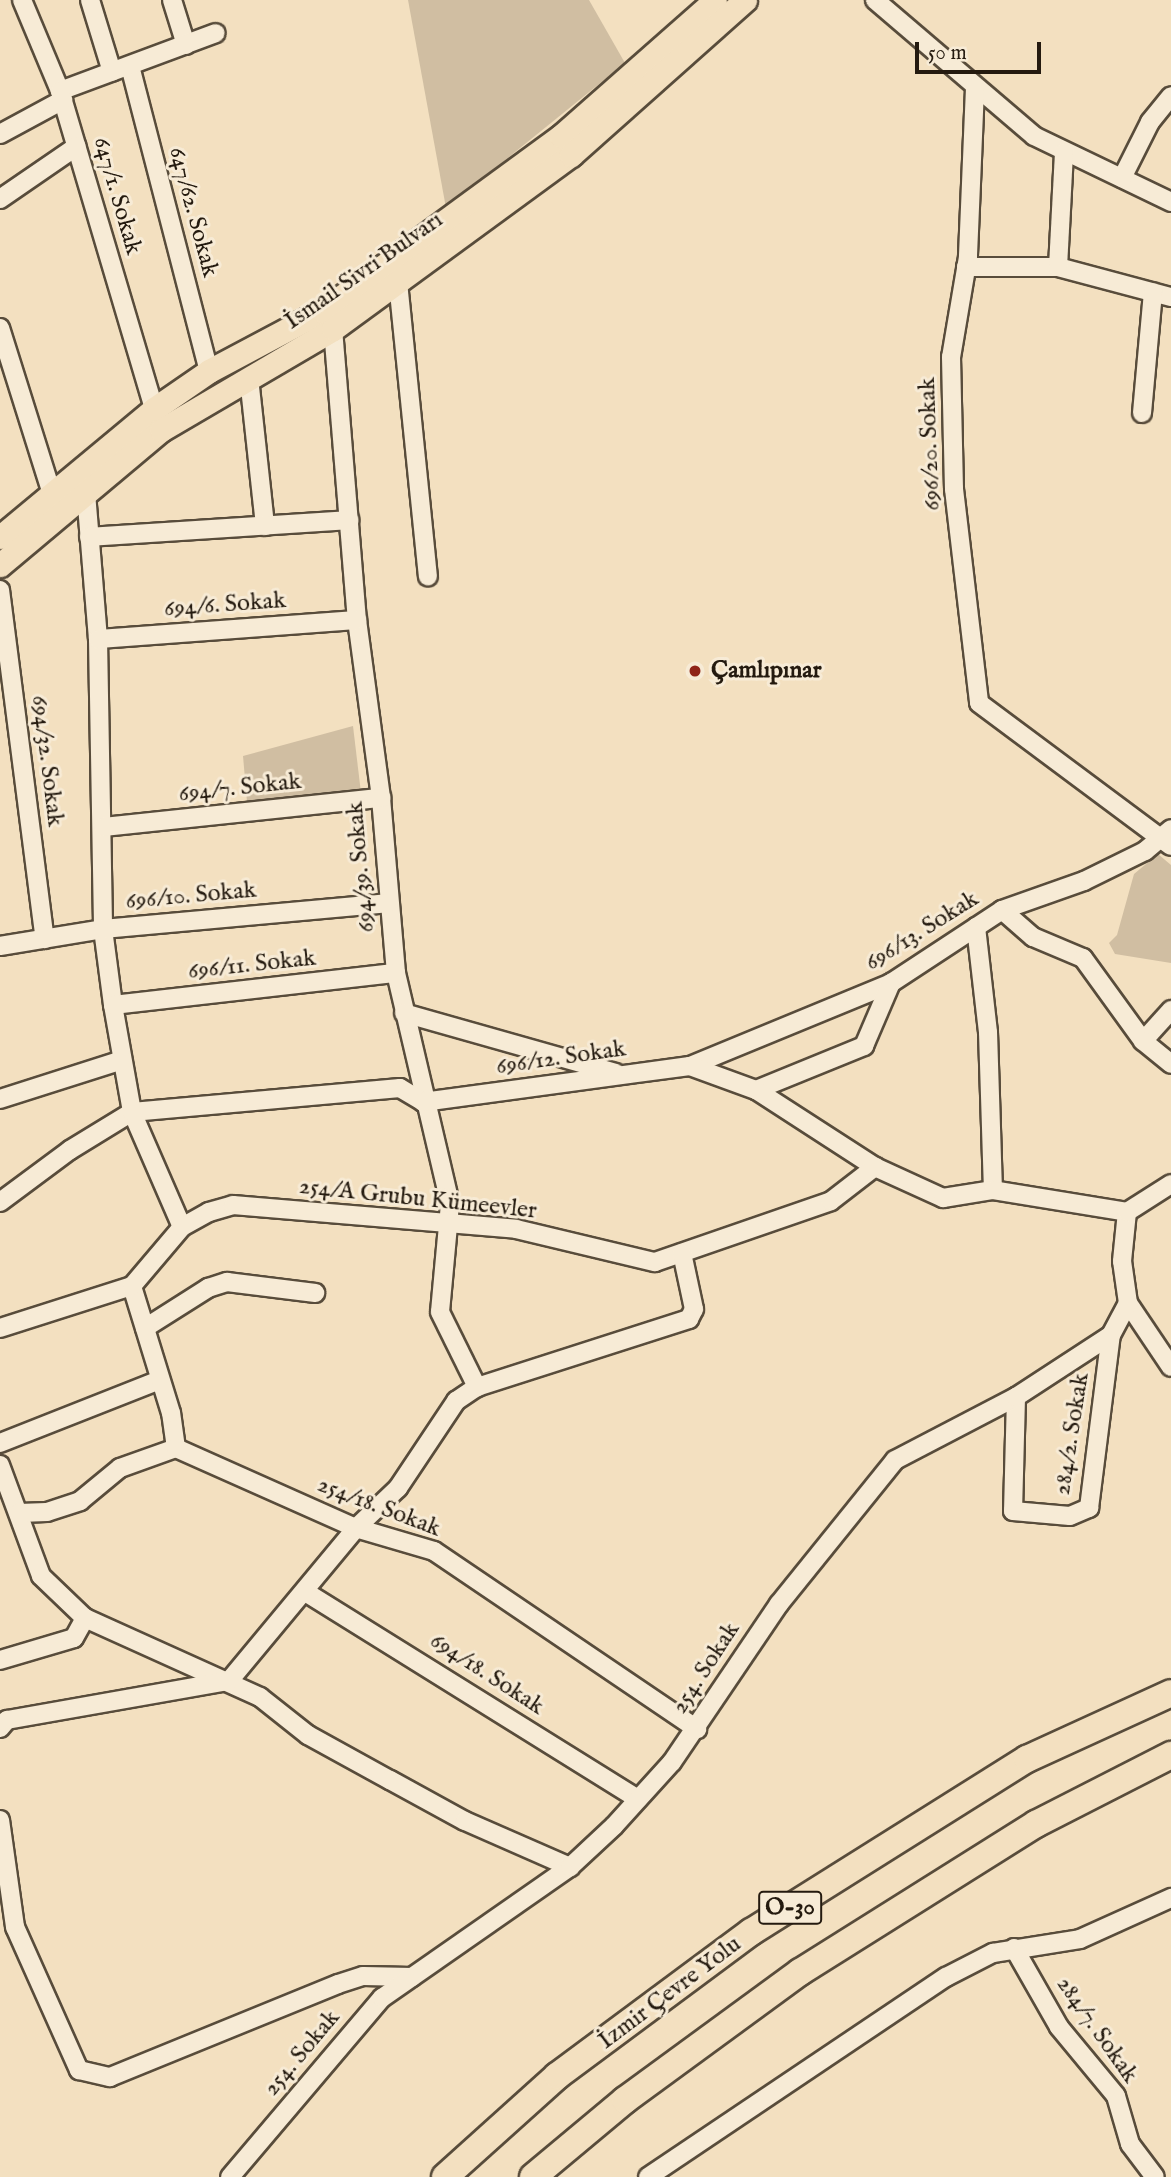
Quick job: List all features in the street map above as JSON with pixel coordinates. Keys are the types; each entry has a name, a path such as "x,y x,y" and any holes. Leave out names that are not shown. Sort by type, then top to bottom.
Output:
{"highway":[{"name":"İzmir Çevre Yolu","path":"445,2177 557,2076 751,1932 1027,1759 1171,1693"},
{"name":"O-30","path":"533,2177 625,2099 800,1972 1036,1824 1171,1755"}],"main road":[{"name":"İsmail Sivri Bulvarı","path":"0,565 161,430 333,329 391,273 561,136 715,0"},
{"name":"İsmail Sivri Bulvarı","path":"0,537 154,409 209,371 391,273 571,155 745,0"}],"street":[{"name":"647/1. Sokak","path":"22,0 62,95 154,409"},
{"path":"90,0 112,72"},
{"path":"172,0 187,45"},
{"path":"875,0 1034,136 1171,202"},
{"path":"0,134 62,95 112,72 216,33"},
{"name":"647/62. Sokak","path":"130,66 209,371"},
{"name":"696/20. Sokak","path":"975,88 966,267 951,357 954,489 979,703 1055,760 1168,838"},
{"path":"1122,178 1150,122 1169,101"},
{"path":"0,199 77,146"},
{"path":"1058,267 1064,152"},
{"path":"966,267 1058,267 1162,294 1142,412"},
{"path":"391,273 428,576"},
{"path":"0,328 52,494"},
{"name":"694/39. Sokak","path":"333,329 357,620 381,798 387,903 396,973 423,1102 450,1204 440,1312 477,1387"},
{"path":"249,378 265,526"},
{"path":"86,493 97,639 103,827 103,929 132,1112 182,1227"},
{"path":"89,537 349,520"},
{"name":"694/32. Sokak","path":"0,590 45,939"},
{"name":"694/6. Sokak","path":"97,639 357,620"},
{"name":"694/7. Sokak","path":"103,827 381,798"},
{"path":"1002,910 1084,881 1168,838"},
{"name":"696/10. Sokak","path":"0,946 103,929 387,903"},
{"name":"696/13. Sokak","path":"690,1066 891,983 1002,910 1033,937 1083,958 1143,1041 1171,1064"},
{"path":"976,927 988,1032 993,1190"},
{"name":"696/11. Sokak","path":"113,1005 396,973"},
{"path":"756,1090 864,1045 891,983"},
{"path":"1143,1041 1171,1010"},
{"path":"404,1013 623,1074"},
{"path":"0,1100 122,1060"},
{"name":"696/12. Sokak","path":"423,1102 690,1066 756,1090 875,1167 943,1198 993,1190 1127,1212"},
{"path":"0,1202 71,1150 132,1112 400,1088 423,1102"},
{"name":"254/A Grubu Kümeevler","path":"131,1286 182,1227 233,1205 516,1229 655,1262 831,1201 875,1167"},
{"path":"1171,1184 1127,1212 1122,1261 1128,1303 1171,1367"},
{"path":"0,1728 7,1720 229,1681 307,1592 356,1528 398,1488 456,1401 477,1387 689,1319 694,1309 682,1253"},
{"path":"145,1328 208,1288 227,1282 315,1293"},
{"path":"0,1328 131,1286 160,1380 176,1448 120,1468 80,1501 47,1512 19,1513"},
{"name":"254. Sokak","path":"230,2177 382,1998 570,1867 638,1799 697,1729 779,1604 895,1460 1016,1397 1111,1335 1128,1303"},
{"name":"284/2. Sokak","path":"1016,1397 1013,1511 1070,1516 1089,1507 1111,1335"},
{"path":"0,1443 160,1380"},
{"name":"254/18. Sokak","path":"176,1448 356,1528 434,1551 697,1729"},
{"path":"0,1465 41,1577 85,1618 229,1681 260,1697 308,1735 411,1792 570,1867"},
{"name":"694/18. Sokak","path":"307,1592 638,1799"},
{"path":"0,1660 74,1638 85,1618"},
{"path":"0,1819 8,1927 79,2070 110,2077 338,1984 363,1976 412,1977"},
{"path":"648,2177 946,1977 993,1953 1080,1939 1171,1898"},
{"name":"284/7. Sokak","path":"1014,1948 1059,2027 1116,2096 1130,2144 1155,2177"}],"shaded area":[{"path":"408,0 589,0 625,63 446,208"},
{"path":"353,726 361,793 247,802 243,756"},
{"path":"1158,854 1171,865 1171,963 1115,954 1109,943 1117,935 1134,874"}],"place":[{"name":"Çamlıpınar","path":"695,671"}]}
